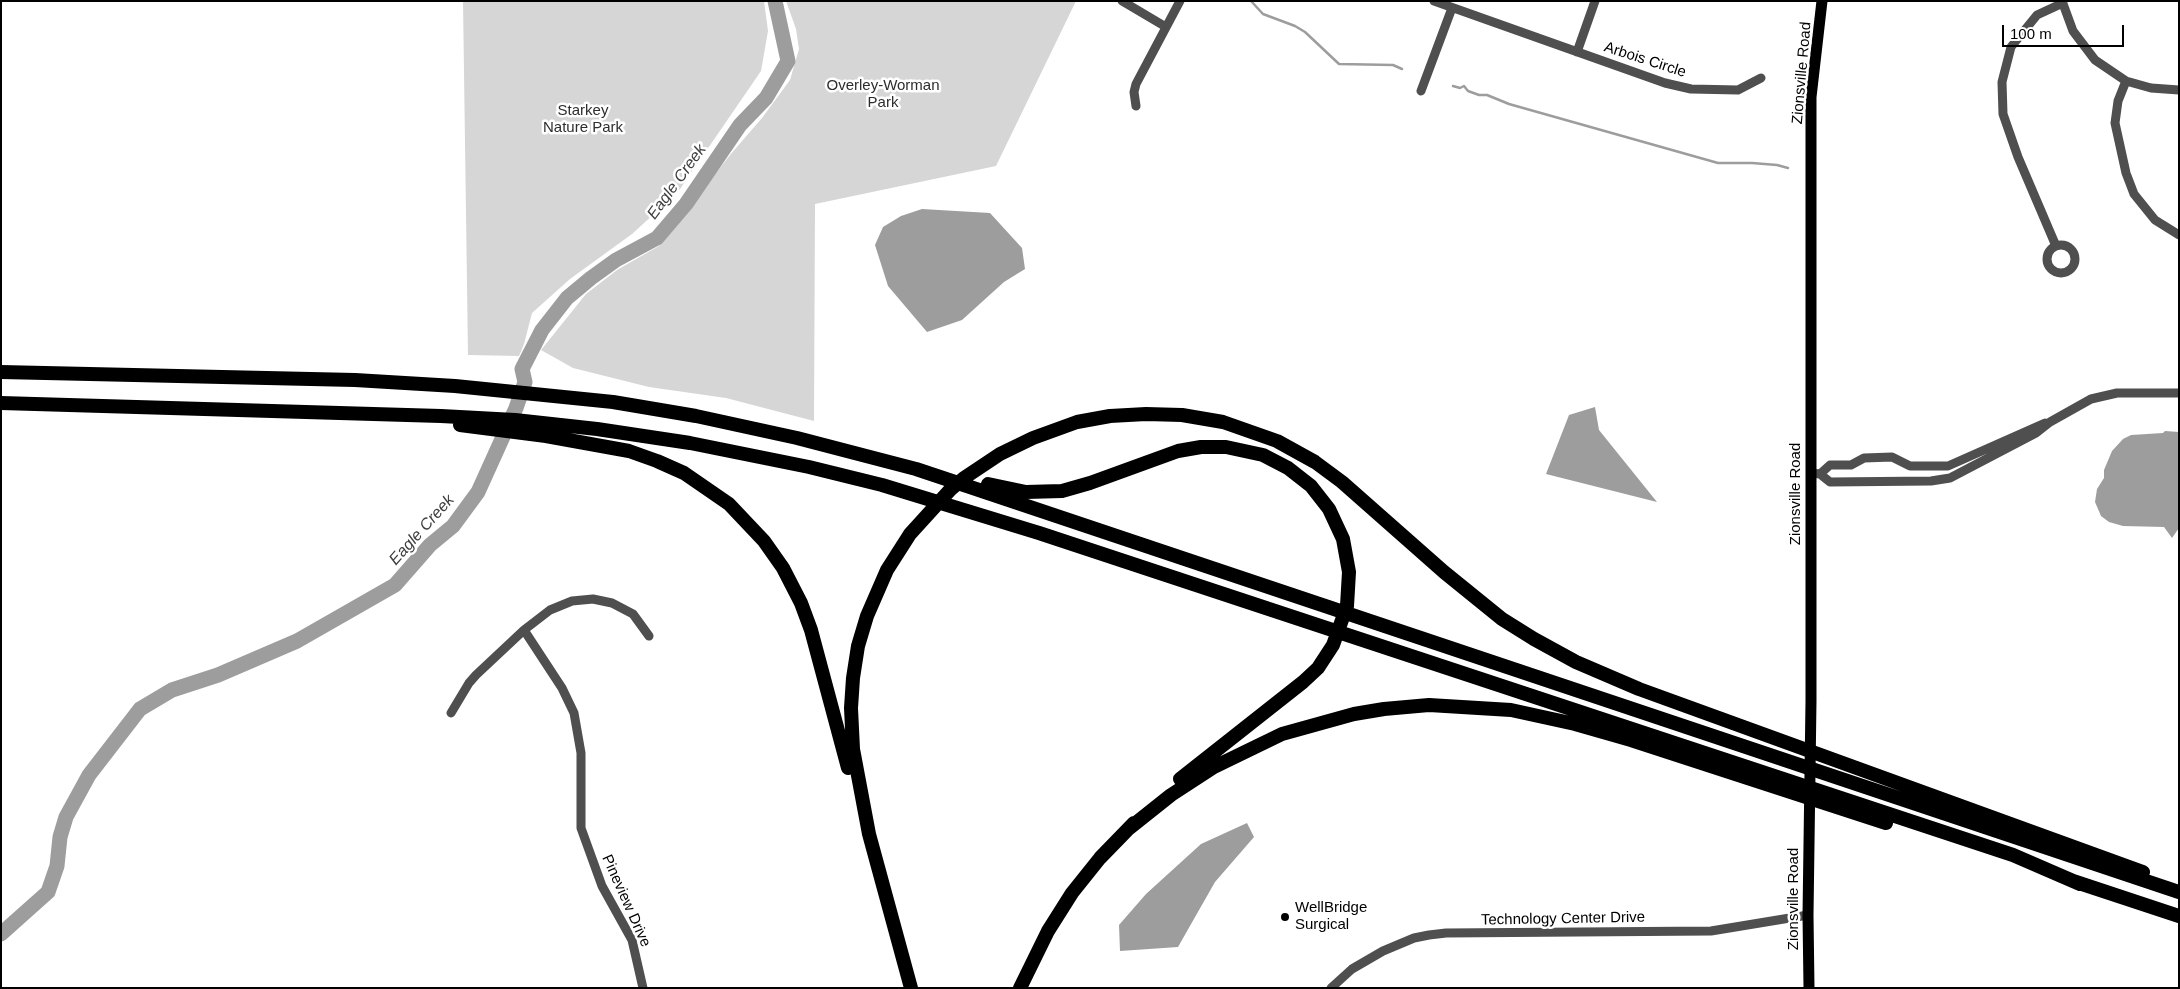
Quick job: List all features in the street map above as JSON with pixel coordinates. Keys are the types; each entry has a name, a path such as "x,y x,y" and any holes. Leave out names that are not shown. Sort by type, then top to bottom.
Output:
{"highway":[{"path":"1,372 356,380 565,396 639,406 727,422 830,446 916,469 1013,490 1048,492 1074,488 1189,448 1213,446 1251,451 1275,460 1311,486 1321,497 1334,518 1343,539 1349,564 1350,591 1345,617 1329,652 1318,668 1303,682 1166,790 1100,858 1072,893 1048,931 1020,988"},
{"path":"1,403 377,414 549,430 632,434 732,451 809,467 891,488 1030,530 2179,916"},
{"path":"869,834 853,749 850,708 854,664 867,616 894,557 921,521 950,490 989,461 1010,449 1045,433 1078,422 1110,416 1182,415 1223,422 1258,433 1294,450 1328,471 1482,603 1518,629 1576,662 1613,678 1836,760 2179,892"},
{"path":"549,430 629,450 672,467 702,484 729,504 764,541 790,580 806,615 852,784 869,834 911,988"},
{"path":"916,469 1835,778 2126,870 2179,884"},
{"path":"1128,830 1188,783 1214,767 1268,740 1296,729 1354,714 1414,706 1469,706 1534,714 1785,785"}],"main road":[{"name":"Zionsville Road","path":"1809,988 1808,915 1816,474 1811,97 1822,1"}],"street":[{"path":"1122,1 1166,27"},
{"path":"1136,106 1134,92 1136,84 1180,1"},
{"name":"Arbois Circle","path":"1434,1 1665,83 1691,89 1738,90 1761,78"},
{"path":"1577,52 1595,1"},
{"path":"2056,246 2018,157 2003,114 2002,82 2010,47 2037,16 2062,2 2074,32 2095,60 2126,81 2152,88 2179,90"},
{"path":"1421,91 1452,8"},
{"path":"2126,81 2118,101 2114,123 2126,174 2134,194 2155,220 2179,235"},
{"path":"2050,422 2032,428 1948,466 1910,466 1892,458 1864,458 1851,465 1830,465 1816,474 1830,482 1913,482 1950,478 2036,433 2050,422 2091,399 2109,393 2179,393"},
{"path":"451,712 468,683 524,630 550,610 572,601 592,599 612,603 633,614 649,636"},
{"name":"Pineview Drive","path":"524,630 562,688 574,713 581,753 581,828 602,886 632,940 643,988"},
{"name":"Technology Center Drive","path":"1332,988 1352,969 1383,951 1412,939 1429,935 1446,933 1711,931 1808,915"}],"green space":[{"name":"Starkey Nature Park","path":"463,1 764,1 768,31 761,71 678,192 632,234 570,279 532,313 519,356 468,355"},
{"name":"Overley-Worman Park","path":"786,1 1076,1 996,166 815,204 814,421 726,398 649,387 573,368 541,350 586,294 617,270 659,246 730,155 762,118 790,80 799,49 796,29"}],"shaded area":[{"path":"922,209 990,213 1022,248 1025,269 1004,282 962,320 927,332 888,286 875,245 883,227 901,216"},
{"path":"1595,407 1599,430 1657,502 1546,474 1569,415"},
{"path":"2165,431 2179,432 2179,528 2172,538 2164,527 2123,526 2109,522 2101,516 2095,502 2097,489 2104,478 2104,470 2112,451 2123,439 2131,435 2163,433"},
{"path":"1247,823 1254,837 1215,882 1178,947 1120,951 1119,925 1146,894 1201,844"}],"waterway":[{"name":"Eagle Creek","path":"1,934 48,892 57,866 60,837 66,817 89,775 140,709 172,690 218,675 297,641 395,585 430,545 453,526 478,492 516,408 525,382 522,369 542,330 567,298 591,278 616,260 657,238 686,204 740,125 766,98 788,61 775,1"},
{"path":"1251,1 1263,14 1295,26 1305,32 1339,64 1393,65 1402,69"},
{"path":"1453,86 1460,88 1464,86 1468,91 1479,95 1487,95 1509,104 1718,163 1752,163 1788,168"}],"place":[{"name":"WellBridge Surgical","path":"1285,917"}]}
